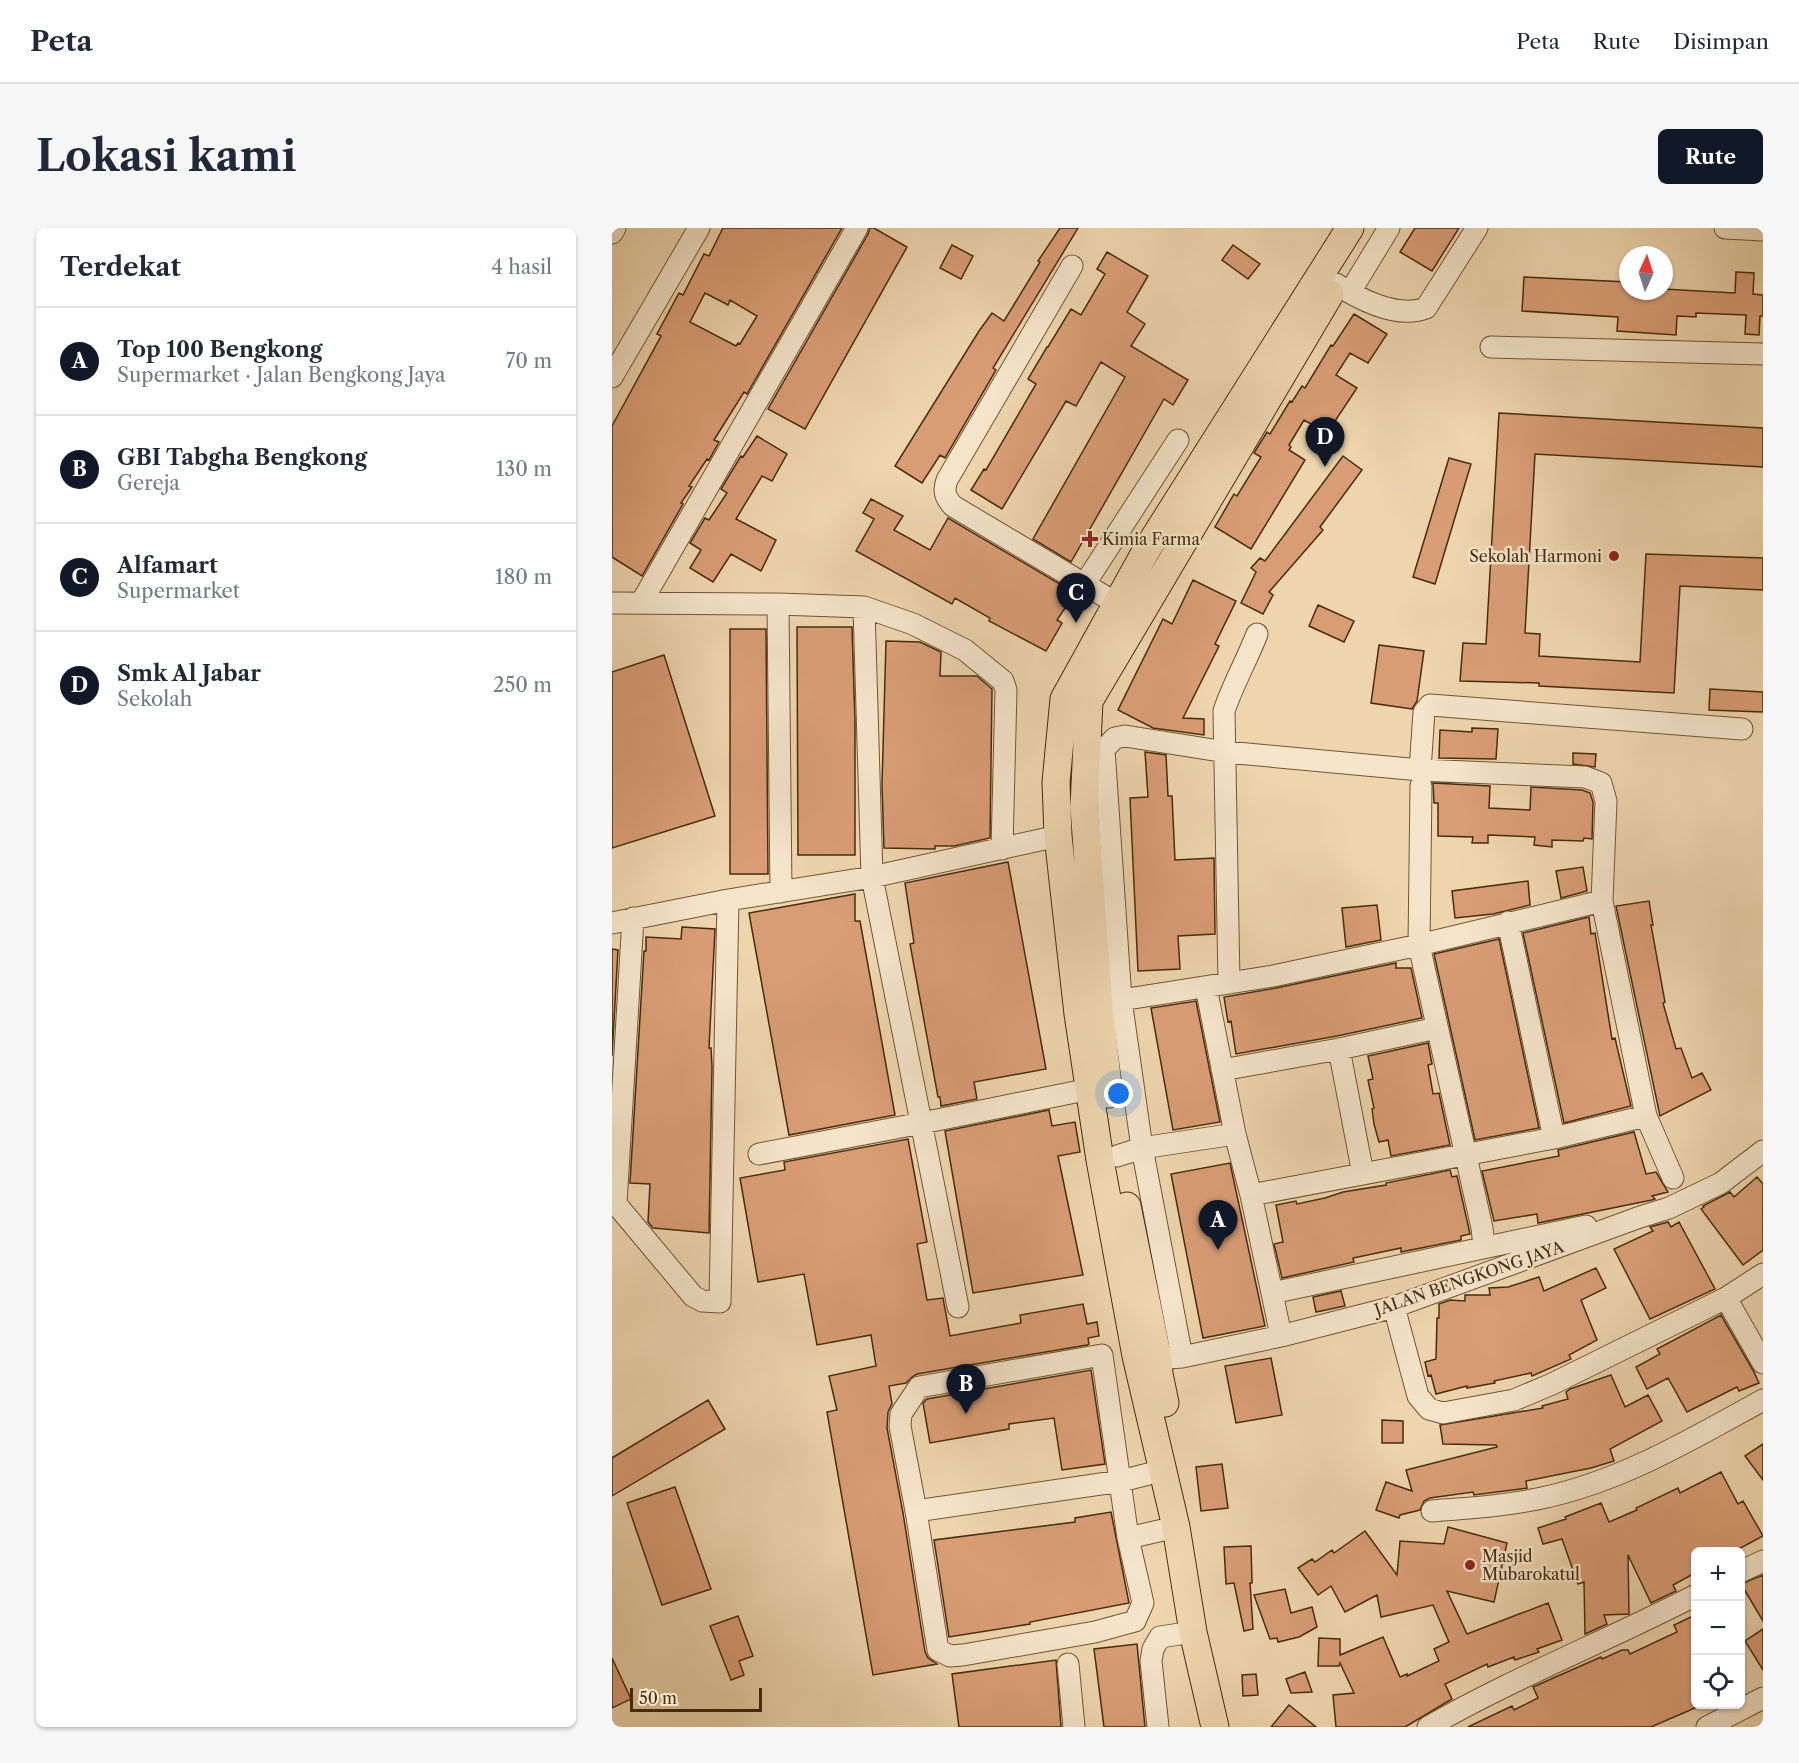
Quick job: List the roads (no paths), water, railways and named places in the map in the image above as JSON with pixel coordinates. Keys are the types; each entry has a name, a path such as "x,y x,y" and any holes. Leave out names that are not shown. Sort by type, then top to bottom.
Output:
{"main road":[{"path":"1215,1727 1200,1638 1164,1470 1155,1442 1136,1356 1100,1160 1078,1014 1058,836 1056,782 1064,699 1147,549 1350,228"},
{"path":"1232,1727 1200,1638 1192,1519 1159,1374 1170,1358 1130,1152 1110,1004 1089,701 1343,288 1369,228"}],"street":[{"path":"612,232 615,228"},
{"path":"612,377 699,228"},
{"path":"641,603 857,228"},
{"path":"1389,228 1343,288 1378,306 1405,312 1416,312 1426,308 1477,228"},
{"path":"1725,228 1763,230"},
{"path":"1072,266 947,480 944,489 946,499 953,506 1116,603"},
{"path":"1491,346 1763,354"},
{"path":"1084,585 1178,440"},
{"path":"1120,531 1147,549"},
{"path":"612,603 864,607 913,624 965,650 1003,681 1005,690 1002,849"},
{"path":"778,604 781,892"},
{"path":"864,607 872,877 958,1307"},
{"path":"1229,982 1224,711 1232,687 1257,634"},
{"path":"1484,1246 1482,1228 1419,945 1420,778 1424,712 1430,705 1742,729"},
{"path":"1096,806 1104,749 1115,738 1125,736 1420,778 1585,777 1600,783 1606,801 1602,901 1646,1116 1673,1178"},
{"path":"728,900 720,1302 702,1301 693,1296 616,1204 622,921 728,900 872,877 1058,836"},
{"path":"1110,1004 1274,976 1419,945 1602,901"},
{"path":"1508,922 1554,1138"},
{"path":"1206,987 1235,1134 1251,1195 1281,1336"},
{"path":"1222,1070 1340,1049 1437,1028"},
{"path":"1340,1049 1363,1174"},
{"path":"759,1154 922,1124 1090,1089"},
{"path":"1251,1195 1554,1138 1646,1116"},
{"path":"1130,1152 1235,1134"},
{"name":"JALAN BENGKONG JAYA","path":"1170,1358 1281,1336 1394,1307 1669,1208 1721,1183 1763,1151"},
{"path":"1272,1293 1484,1246 1640,1217"},
{"path":"1394,1307 1418,1396 1430,1409 1443,1413 1514,1400 1552,1384 1726,1298 1763,1274"},
{"path":"1726,1298 1763,1363"},
{"path":"1102,1355 1121,1481 1128,1538 1143,1603 1135,1621 1095,1632 951,1656 938,1650 900,1426 901,1414 919,1388 1102,1355"},
{"path":"1432,1511 1503,1506 1589,1485 1633,1469 1763,1400"},
{"path":"916,1511 1121,1481 1164,1470"},
{"path":"1128,1538 1176,1527"},
{"path":"1745,1570 1763,1561"},
{"path":"1428,1727 1524,1676 1643,1622 1691,1597"},
{"path":"1158,1727 1151,1661 1153,1649 1160,1637 1200,1638"},
{"path":"1068,1664 1074,1727"},
{"path":"1707,1727 1763,1698"}],"place":[{"name":"Smk Al Jabar","path":"1325,467"},
{"name":"Kimia Farma","path":"1090,539"},
{"name":"Sekolah Harmoni","path":"1614,556"},
{"name":"Alfamart","path":"1076,623"},
{"name":"Top 100 Bengkong","path":"1218,1250"},
{"name":"GBI Tabgha Bengkong","path":"966,1414"},
{"name":"Masjid Mubarokatul","path":"1470,1565"}]}
